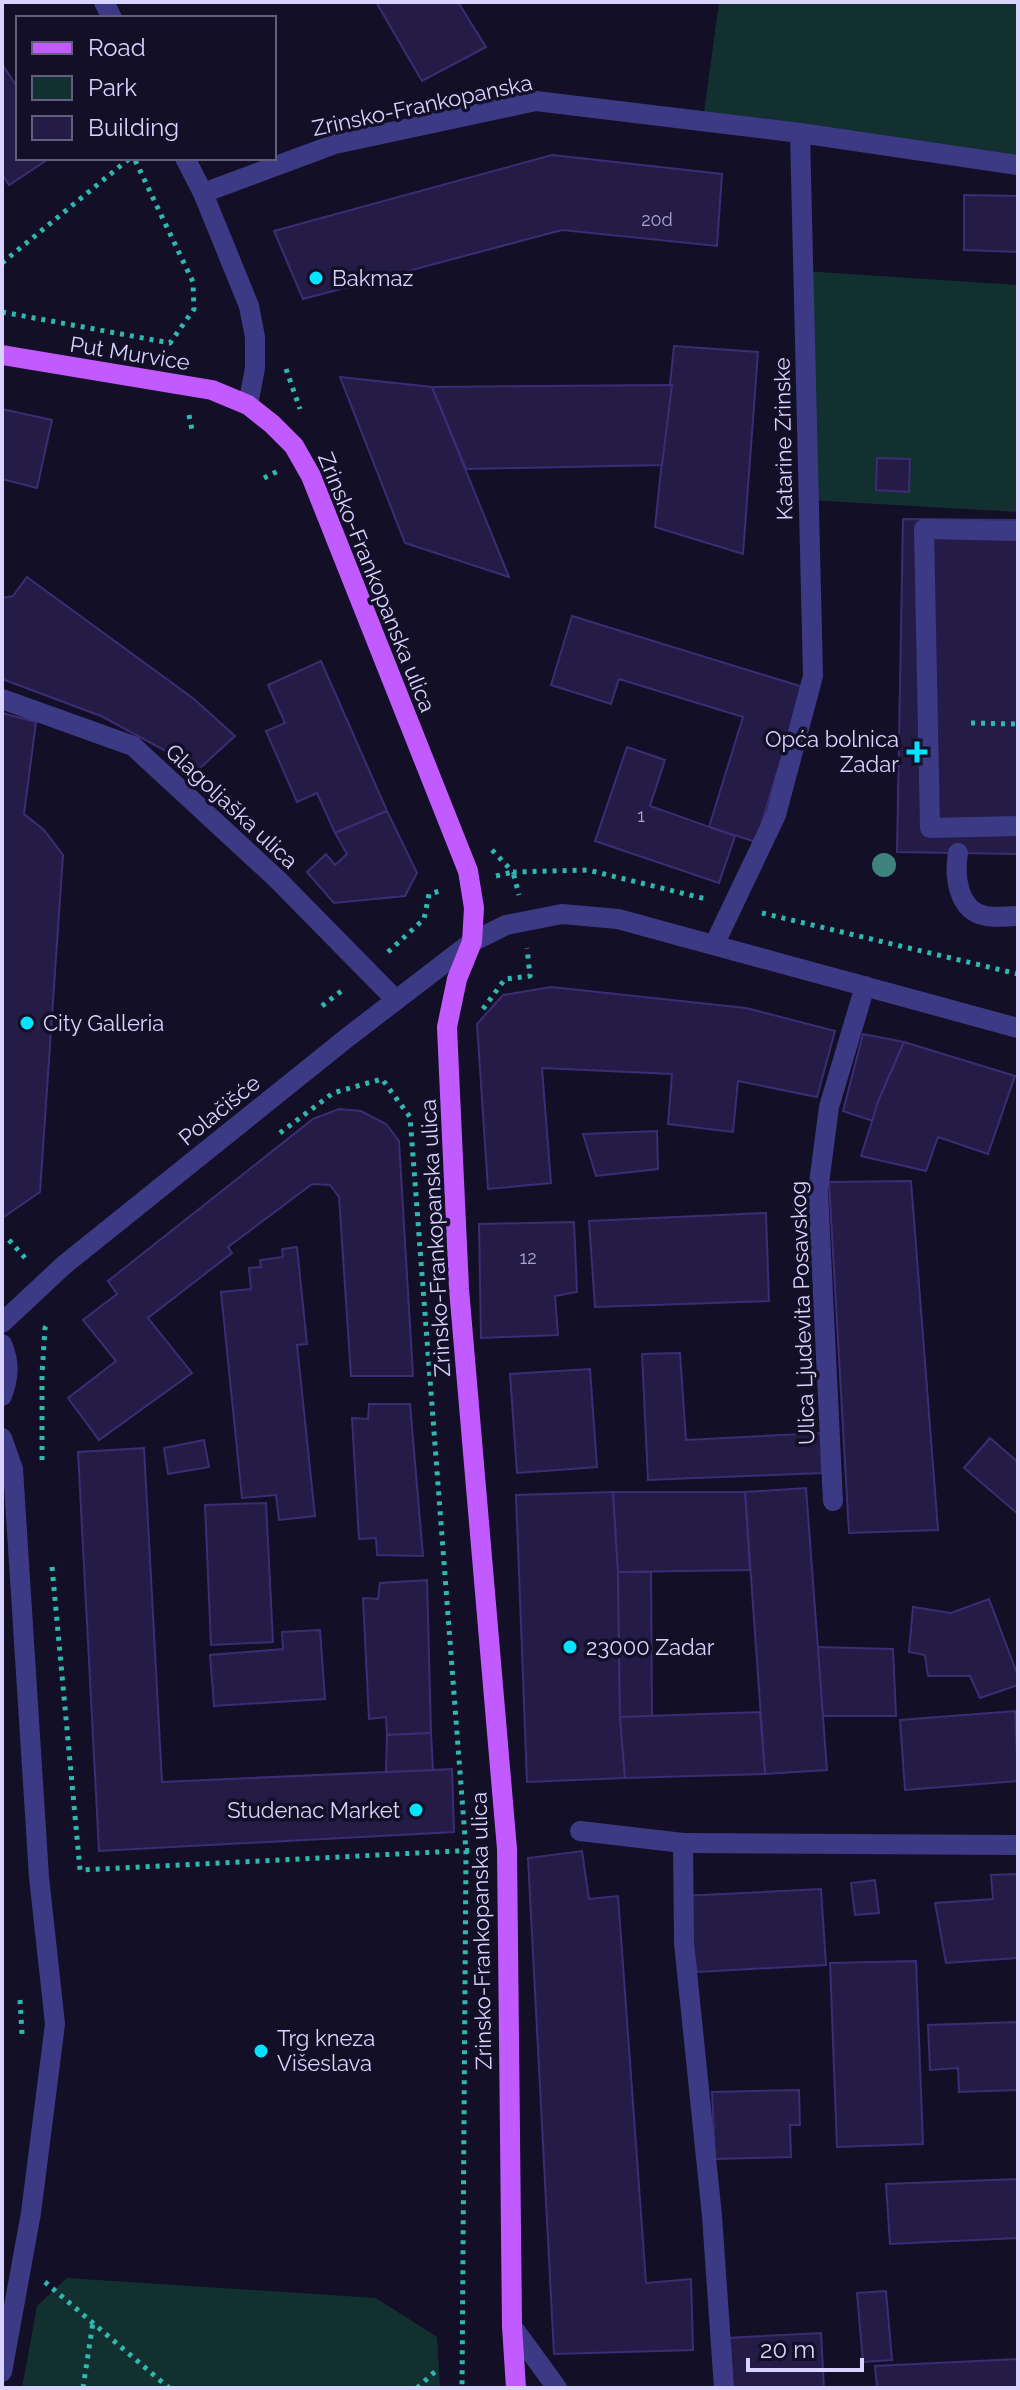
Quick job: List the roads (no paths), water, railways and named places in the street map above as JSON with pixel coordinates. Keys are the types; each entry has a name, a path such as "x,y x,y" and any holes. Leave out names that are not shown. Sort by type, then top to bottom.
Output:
{"main road":[{"name":"Put Murvice","path":"2,355 212,390 248,405"},
{"name":"Zrinsko-Frankopanska ulica","path":"248,405 294,446 311,476 468,871 474,908 472,942 457,979 447,1027 459,1289 507,1849 512,2326 516,2388"}],"street":[{"name":"Zrinsko-Frankopanska","path":"203,193 335,144 536,101 800,133"},
{"path":"800,133 1018,165"},
{"name":"Katarine Zrinske","path":"714,945 776,815 813,676 800,133"},
{"path":"186,160 203,193 249,306 255,337 255,368 248,405"},
{"path":"1018,531 924,529 930,828 1018,826"},
{"name":"Glagoljaška ulica","path":"2,699 133,746 277,879 396,1000"},
{"path":"958,853 957,885 966,904 984,916 1018,916"},
{"path":"472,942 506,925 562,914 618,919 1018,1028"},
{"name":"Polačišće","path":"2,1323 64,1265 472,942"},
{"name":"Ulica Ljudevita Posavskog","path":"833,1501 818,1191 829,1107 865,986"},
{"path":"2,1344 8,1362 8,1380 2,1396"},
{"path":"2,1438 13,1469 39,1877 55,2024 31,2213 22,2265 9,2299 2,2372"},
{"path":"580,1831 683,1843 1018,1845"},
{"path":"683,1843 684,1943 712,2216 724,2388"},
{"path":"512,2326 557,2388"}],"place":[{"name":"Bakmaz","path":"316,278"},
{"name":"Opća bolnica Zadar","path":"917,752"},
{"name":"City Galleria","path":"27,1023"},
{"name":"23000 Zadar","path":"570,1647"},
{"name":"Studenac Market","path":"416,1810"},
{"name":"Trg kneza Višeslava","path":"261,2051"}]}
